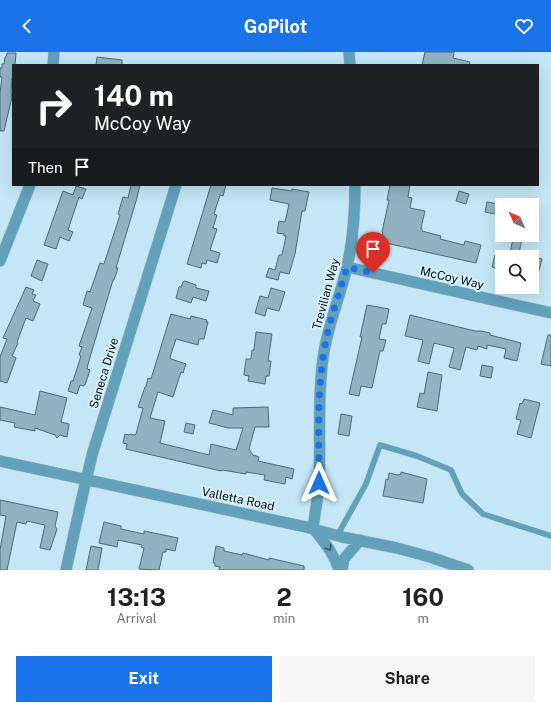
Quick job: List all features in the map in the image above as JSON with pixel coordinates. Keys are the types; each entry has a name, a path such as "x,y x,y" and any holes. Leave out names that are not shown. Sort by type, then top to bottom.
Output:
{"street":[{"path":"53,64 54,52"},
{"path":"349,52 350,64"},
{"path":"0,261 30,186"},
{"name":"Seneca Drive","path":"66,570 86,479 176,186"},
{"name":"Trevilian Way","path":"313,528 319,483 319,403 323,356 329,329 347,267 353,228 355,186"},
{"name":"McCoy Way","path":"347,267 551,313"},
{"name":"Valletta Road","path":"0,460 313,528 338,536 397,548 468,570"},
{"path":"313,528 329,547 341,570"},
{"path":"341,570 344,559 360,540"}],"lane":[{"path":"338,536 366,484 380,445 417,456 451,470 462,494 483,514 551,536"}],"building":[{"path":"425,52 454,52 453,58 470,62 469,64 422,64"},
{"path":"7,53 16,53 15,64 12,64 12,97 4,131 0,131 0,93 2,77 0,77 0,68 2,68 2,64 4,64"},
{"path":"97,57 122,60 122,64 96,64"},
{"path":"76,186 86,189 82,199 79,197 68,230 73,232 69,241 60,237 56,249 44,245 63,191 73,195"},
{"path":"131,186 140,186 116,268 118,268 88,364 87,369 90,370 85,385 80,385 77,394 68,391 71,381 73,381 81,356 79,355 82,347 79,346 92,308 83,305 87,291 90,292 100,263 104,264 120,215 118,214 123,197 128,198"},
{"path":"211,186 226,186 223,196 220,195 214,214 217,215 213,228 217,229 210,250 220,253 217,263 207,260 206,264 202,263 201,268 187,264"},
{"path":"390,186 410,186 408,197 412,198 410,208 425,211 421,228 422,231 441,236 440,239 464,245 465,241 481,245 476,263 381,242 389,200 387,200"},
{"path":"272,188 309,192 305,211 302,211 295,254 289,274 280,272 278,280 266,277 269,268 275,270 279,255 282,255 286,236 284,236 284,234 277,233 279,221 285,222 289,204 270,200"},
{"path":"459,191 469,194 466,204 456,201"},
{"path":"487,202 495,203 495,214 485,212"},
{"path":"512,242 521,242 520,250 511,250"},
{"path":"495,255 495,268 492,267"},
{"path":"539,258 542,259 539,270"},
{"path":"37,260 48,264 42,281 31,276"},
{"path":"185,281 196,285 196,288 209,291 206,301 193,297 191,303 176,298 179,287 181,287"},
{"path":"26,287 34,290 32,294 36,295 33,301 40,304 33,321 26,318 12,356 16,358 7,383 0,381 0,357 7,339 3,338"},
{"path":"271,288 285,292 279,311 267,308 265,316 255,313 260,296 268,298"},
{"path":"367,305 389,309 386,324 382,324 379,339 386,340 383,351 380,351 372,388 361,386 359,396 349,394 362,337 360,337"},
{"path":"171,314 190,319 191,316 207,320 206,322 208,322 204,339 199,339 198,345 176,339 170,357 171,359 186,364 183,373 181,372 173,397 158,392 150,418 165,421 160,443 209,455 211,444 236,450 243,428 228,428 209,423 213,410 233,415 233,408 268,407 269,427 255,427 249,449 253,455 259,457 258,461 294,469 292,479 286,477 285,484 264,480 265,475 246,472 246,474 221,471 126,449 127,444 123,443 125,434 136,434 143,408 138,407 148,378 151,379"},
{"path":"410,315 475,331 490,333 490,335 521,343 517,361 504,358 506,349 487,345 487,349 478,346 477,350 466,347 460,370 449,367 454,348 434,343 429,364 418,361 423,340 405,336"},
{"path":"256,332 272,334 268,361 271,361 269,376 266,376 265,384 248,381 249,376 244,375 246,359 251,359 252,350 254,350"},
{"path":"548,335 551,335 551,366 541,364"},
{"path":"482,365 493,367 491,378 480,376"},
{"path":"428,372 442,375 437,411 417,407 420,393 424,394"},
{"path":"40,391 67,398 61,422 69,424 67,437 60,435 57,438 55,435 35,428 35,431 14,427 15,423 0,420 0,407 35,415"},
{"path":"524,399 540,403 531,438 517,434 521,420 516,419 520,403 522,404"},
{"path":"341,414 352,416 349,436 338,434"},
{"path":"186,423 195,425 193,434 184,432"},
{"path":"401,472 427,479 423,503 383,496 386,479 388,480 389,473 398,475 401,474"},
{"path":"0,500 58,512 55,526 57,529 50,550 40,548 45,525 27,521 26,524 17,522 7,570 0,570 0,550 6,516 0,515"},
{"path":"104,522 121,526 121,529 144,534 144,531 178,538 175,551 166,549 166,552 163,552 159,570 139,569 144,548 141,547 142,545 118,540 117,547 99,543"},
{"path":"91,546 102,548 98,570 86,570"},
{"path":"216,546 224,548 224,551 242,555 243,553 269,560 269,558 304,566 304,570 219,570 220,567 215,566 215,563 213,563"}],"route":[{"path":"319,483 320,381 323,356 329,329 347,267 373,273"}]}
